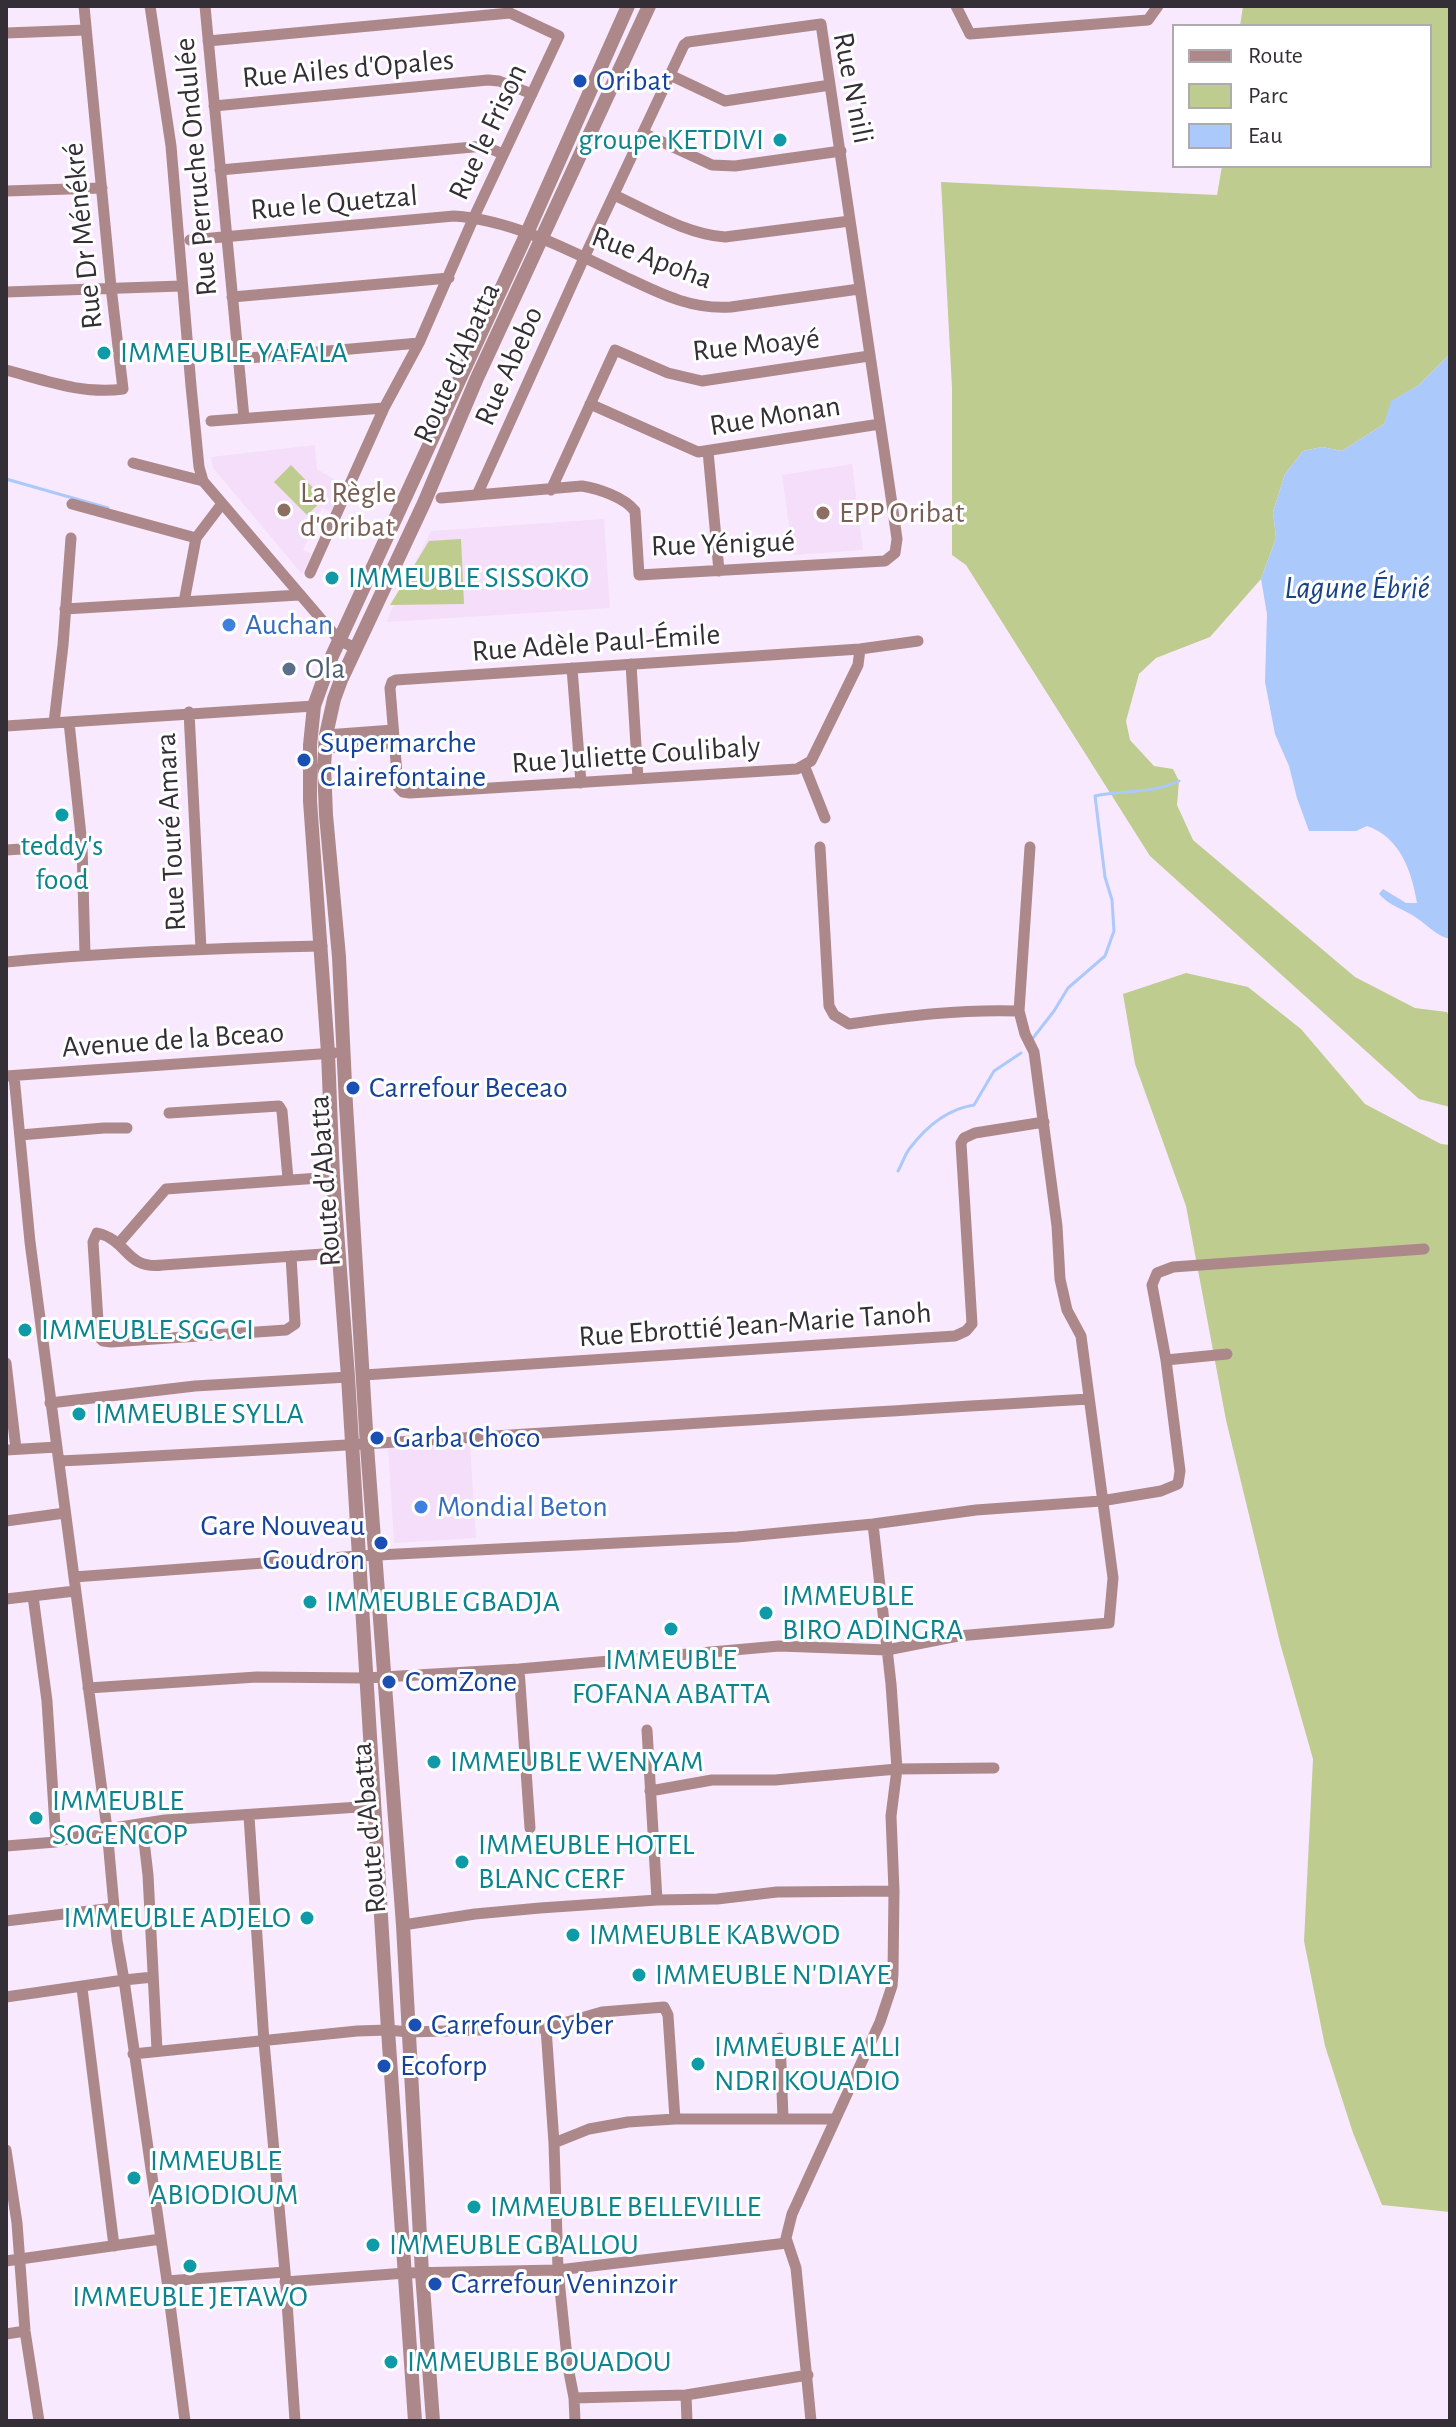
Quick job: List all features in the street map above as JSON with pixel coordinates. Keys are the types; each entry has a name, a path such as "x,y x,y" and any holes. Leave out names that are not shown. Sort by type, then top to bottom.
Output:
{"street":[{"name":"Rue Dr Ménékré","path":"6,370 69,387 104,392 123,389 84,6"},
{"path":"150,6 171,146 181,286 199,467 203,481 339,640 355,648"},
{"name":"Rue Perruche Ondulée","path":"205,6 244,418"},
{"name":"Route d'Abatta","path":"415,2421 333,1177 339,957 326,815 326,741 334,699 477,378 628,6"},
{"name":"Route d'Abatta","path":"433,2421 403,1925 383,1677 364,1375 336,1053 322,946 310,801 310,745 314,706 339,640 649,6"},
{"path":"956,6 970,34 1148,20 1158,6"},
{"name":"Rue le Frison","path":"208,41 524,12 559,36 310,573"},
{"name":"Rue N'nili","path":"584,258 684,45 821,24 859,289"},
{"path":"6,33 86,30"},
{"path":"670,75 725,101 830,85"},
{"name":"Rue Ailes d'Opales","path":"214,106 488,80 532,94"},
{"path":"643,133 712,165 735,166 841,151"},
{"path":"220,170 484,146 503,154"},
{"path":"6,191 102,188"},
{"path":"614,195 707,236 725,237 850,221"},
{"name":"Rue le Quetzal","path":"190,240 454,216 474,217 534,236"},
{"name":"Rue Apoha","path":"534,236 694,306 711,308 859,289"},
{"name":"Rue Abebo","path":"477,495 584,258"},
{"path":"232,297 449,278"},
{"path":"6,292 181,286"},
{"name":"Rue Yénigué","path":"441,498 582,486 595,488 630,505 635,511 639,575 885,561 895,553 897,539 859,289"},
{"path":"237,359 419,343"},
{"name":"Rue Moayé","path":"551,490 615,350 668,373 702,381 869,356"},
{"name":"Rue Monan","path":"590,404 698,452 880,424"},
{"path":"211,421 384,408"},
{"path":"708,451 719,571"},
{"path":"133,463 203,481"},
{"path":"72,504 196,538"},
{"path":"184,602 196,538 221,505"},
{"path":"54,723 71,538"},
{"path":"65,609 299,595"},
{"name":"Rue Adèle Paul-Émile","path":"393,730 390,688 396,680 860,649 918,641"},
{"name":"Rue Juliette Coulibaly","path":"393,730 398,787 403,792 797,769 811,761 858,665 860,649"},
{"path":"631,664 638,779"},
{"path":"572,668 581,783"},
{"path":"6,726 314,706"},
{"name":"Rue Touré Amara","path":"189,712 201,949"},
{"path":"69,722 82,845 85,955"},
{"path":"326,741 393,730"},
{"path":"326,741 394,743"},
{"path":"804,765 825,818"},
{"path":"6,850 82,845"},
{"path":"820,847 829,1006 841,1021 849,1024 923,1013 1019,1011"},
{"path":"88,1688 257,1677 366,1678 519,1669 779,1646 887,1650 958,1636 1109,1623 1113,1578 1081,1336 1067,1310 1060,1279 1057,1226 1034,1052 1019,1011 1030,847"},
{"path":"6,962 201,949 322,946"},
{"name":"Avenue de la Bceao","path":"10,1076 336,1053"},
{"path":"10,1076 107,1829 114,1908 185,2421"},
{"path":"169,1113 279,1106 288,1179"},
{"name":"Rue Ebrottié Jean-Marie Tanoh","path":"364,1375 955,1336 972,1324 961,1143 975,1133 1044,1122"},
{"path":"20,1135 127,1128"},
{"path":"119,1243 166,1189 333,1177"},
{"path":"291,1256 295,1324 286,1330 111,1342 99,1337 94,1238 100,1233 119,1243 135,1261 150,1267 291,1256 338,1253"},
{"path":"74,1577 358,1556 737,1537 976,1510 1101,1501 1161,1491 1178,1484 1180,1471 1166,1360 1152,1285 1157,1273 1173,1267 1424,1249"},
{"path":"1166,1360 1227,1354"},
{"path":"6,1363 11,1450 57,1447"},
{"path":"50,1403 195,1386 348,1377"},
{"path":"59,1461 351,1447 1089,1399"},
{"path":"6,1521 65,1513"},
{"path":"811,2421 796,2268 787,2243 792,2214 880,2022 892,1986 894,1891 891,1816 897,1769 873,1524"},
{"path":"6,1599 75,1591"},
{"path":"33,1596 47,1701 56,1842"},
{"path":"519,1669 530,1828"},
{"path":"647,1730 657,1900"},
{"path":"650,1791 712,1780 775,1780 897,1769 994,1768"},
{"path":"6,1846 56,1842 142,1824 374,1806"},
{"path":"249,1816 295,2421"},
{"path":"142,1824 148,1875 157,2050"},
{"path":"403,1925 475,1914 657,1900 717,1899 777,1892 894,1891"},
{"path":"6,1921 114,1908"},
{"path":"6,1997 153,1977"},
{"path":"82,1988 114,2246"},
{"path":"133,2054 388,2030 546,2028 602,2012 664,2007 668,2015 675,2119"},
{"path":"546,2028 558,2270 575,2421"},
{"path":"780,2038 783,2118"},
{"path":"554,2143 601,2126 675,2119 835,2119"},
{"path":"6,2150 20,2258 25,2331 39,2421"},
{"path":"6,2261 161,2239"},
{"path":"167,2281 558,2270 787,2243"},
{"path":"6,2334 25,2331"},
{"path":"574,2398 686,2395 808,2375"},
{"path":"686,2395 687,2421"}],"shaded area":[{"name":"La Règle d'Oribat","path":"315,445 317,469 344,485 331,512 322,508 303,550 312,554 302,574 213,468 211,457"},
{"name":"EPP Oribat","path":"852,464 863,550 793,555 782,475"},
{"path":"604,519 610,608 387,622 431,531"},
{"name":"Mondial Beton","path":"470,1443 476,1538 394,1543 388,1448"}],"green space":[{"path":"1243,6 1450,6 1450,354 1419,385 1392,401 1384,424 1342,451 1322,447 1303,451 1285,474 1273,512 1276,538 1261,579 1210,637 1156,658 1139,674 1126,721 1130,740 1154,766 1173,769 1179,781 1177,805 1193,840 1355,977 1415,1008 1447,1012 1450,1019 1450,1107 1419,1099 1150,856 966,565 952,555 952,388 941,182 1217,195 1222,168 1432,168 1432,24 1240,24"},
{"path":"291,465 324,499 307,515 274,482"},
{"path":"461,539 464,604 390,605 429,541"},
{"path":"1186,973 1248,987 1301,1029 1365,1104 1441,1144 1450,1145 1450,2212 1382,2205 1353,2133 1325,2046 1304,1941 1313,1759 1280,1643 1226,1420 1186,1206 1135,1064 1123,994"}],"water":[{"name":"Lagune Ébrié","path":"1450,354 1450,939 1379,894 1383,889 1406,903 1417,903 1408,868 1388,838 1367,826 1356,831 1309,831 1289,766 1275,734 1265,682 1267,614 1261,579 1276,538 1273,512 1285,474 1303,451 1322,447 1342,451 1384,424 1391,401 1419,385"}],"waterway":[{"path":"6,479 108,508"},
{"path":"1033,1038 1068,988 1105,956 1114,931 1095,796 1148,790 1179,781"},
{"path":"898,1171 908,1150 923,1133 947,1115 974,1105 994,1071 1021,1053"}],"place":[{"name":"Oribat","path":"580,81"},
{"name":"groupe KETDIVI","path":"780,140"},
{"name":"IMMEUBLE YAFALA","path":"104,353"},
{"name":"La Règle d'Oribat","path":"284,510"},
{"name":"EPP Oribat","path":"823,513"},
{"name":"IMMEUBLE SISSOKO","path":"332,578"},
{"name":"Auchan","path":"229,625"},
{"name":"Ola","path":"289,669"},
{"name":"Supermarche Clairefontaine","path":"304,760"},
{"name":"teddy's food","path":"62,815"},
{"name":"Carrefour Beceao","path":"353,1088"},
{"name":"IMMEUBLE SGC CI","path":"25,1330"},
{"name":"IMMEUBLE SYLLA","path":"79,1414"},
{"name":"Garba Choco","path":"377,1438"},
{"name":"Mondial Beton","path":"421,1507"},
{"name":"Gare Nouveau Goudron","path":"381,1543"},
{"name":"IMMEUBLE GBADJA","path":"310,1602"},
{"name":"IMMEUBLE BIRO ADINGRA","path":"766,1613"},
{"name":"IMMEUBLE FOFANA ABATTA","path":"671,1629"},
{"name":"ComZone","path":"389,1682"},
{"name":"IMMEUBLE WENYAM","path":"434,1762"},
{"name":"IMMEUBLE SOGENCOP","path":"36,1818"},
{"name":"IMMEUBLE HOTEL BLANC CERF","path":"462,1862"},
{"name":"IMMEUBLE ADJELO","path":"307,1918"},
{"name":"IMMEUBLE KABWOD","path":"573,1935"},
{"name":"IMMEUBLE N'DIAYE","path":"639,1975"},
{"name":"Carrefour Cyber","path":"415,2025"},
{"name":"IMMEUBLE ALLI NDRI KOUADIO","path":"698,2064"},
{"name":"Ecoforp","path":"384,2066"},
{"name":"IMMEUBLE ABIODIOUM","path":"134,2178"},
{"name":"IMMEUBLE BELLEVILLE","path":"474,2207"},
{"name":"IMMEUBLE GBALLOU","path":"373,2245"},
{"name":"IMMEUBLE JETAWO","path":"190,2266"},
{"name":"Carrefour Veninzoir","path":"435,2284"},
{"name":"IMMEUBLE BOUADOU","path":"391,2362"}]}
